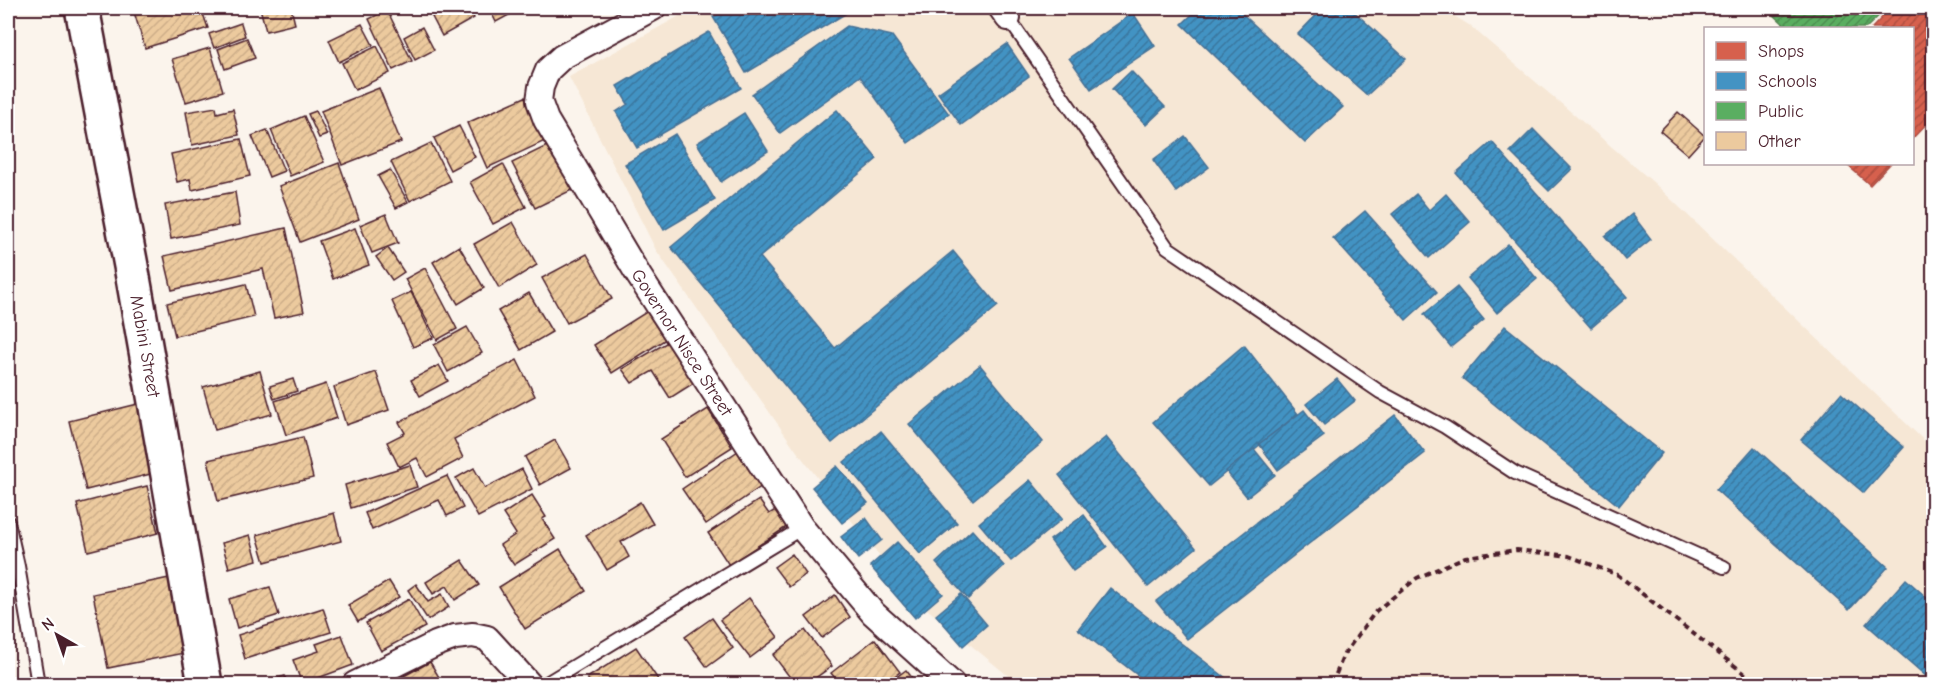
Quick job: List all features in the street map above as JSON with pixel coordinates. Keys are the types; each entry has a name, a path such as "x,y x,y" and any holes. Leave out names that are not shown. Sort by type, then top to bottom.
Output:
{"main road":[{"name":"Mabini Street","path":"82,8 132,266 206,684"}],"street":[{"name":"Governor Nisce Street","path":"653,8 562,57 548,70 541,87 539,102 546,120 639,276 802,528 873,613 952,684"},
{"path":"354,684 436,644 455,637 473,635 487,638 529,684"}],"lane":[{"path":"1004,13 1167,247 1380,392 1445,427 1515,473 1724,567"},
{"path":"8,522 38,684"},
{"path":"545,684 802,528"}],"path":[{"path":"1332,684 1344,654 1376,611 1417,578 1465,558 1517,550 1569,556 1618,575 1758,684"}],"shaded area":[{"path":"694,8 991,8 1006,29 1040,8 1441,8 1469,25 1653,182 1933,449 1933,684 1018,684 910,595 798,453 656,250 569,77"}],"building: Shops":[{"path":"1891,8 1934,8 1934,116 1914,137 1914,27 1873,27"},
{"path":"1847,165 1889,165 1870,185"}],"building: Schools":[{"path":"730,8 855,8 746,73 713,17"},
{"path":"1199,8 1236,8 1343,107 1305,143 1182,24"},
{"path":"1323,8 1350,8 1406,59 1367,95 1298,34"},
{"path":"1133,13 1155,46 1091,89 1069,58"},
{"path":"847,26 892,36 949,114 908,143 860,76 780,133 752,94"},
{"path":"709,32 741,88 637,148 616,112 628,104 617,86"},
{"path":"1007,44 1029,76 961,125 938,93"},
{"path":"1131,71 1165,107 1146,125 1112,89"},
{"path":"837,110 877,159 760,257 835,348 953,251 998,306 832,443 671,247"},
{"path":"744,113 768,151 721,182 697,143"},
{"path":"1533,129 1572,169 1549,191 1510,152"},
{"path":"675,134 715,200 664,230 625,164"},
{"path":"1185,136 1209,167 1176,192 1153,160"},
{"path":"1492,142 1627,297 1591,328 1456,173"},
{"path":"1416,194 1429,210 1446,194 1470,222 1429,258 1392,214"},
{"path":"1365,211 1437,292 1406,320 1333,238"},
{"path":"1632,214 1651,239 1625,260 1605,236"},
{"path":"1508,244 1537,279 1497,313 1468,278"},
{"path":"1457,287 1484,320 1451,347 1424,314"},
{"path":"1505,326 1662,453 1619,506 1462,378"},
{"path":"1244,345 1298,414 1209,486 1153,422"},
{"path":"980,365 1043,442 973,500 909,424"},
{"path":"1337,379 1355,401 1324,425 1306,404"},
{"path":"1841,393 1904,447 1864,493 1801,440"},
{"path":"1304,410 1324,436 1278,470 1259,444"},
{"path":"1395,415 1425,453 1187,639 1156,601"},
{"path":"881,431 957,523 920,554 844,462"},
{"path":"1106,437 1196,548 1148,587 1059,475"},
{"path":"1754,447 1888,567 1849,610 1716,490"},
{"path":"1254,449 1275,475 1247,497 1226,471"},
{"path":"837,466 868,503 842,523 812,487"},
{"path":"1030,480 1062,519 1011,561 979,523"},
{"path":"1084,515 1107,547 1073,571 1050,540"},
{"path":"866,518 882,540 858,559 841,537"},
{"path":"972,530 1004,566 968,599 936,563"},
{"path":"897,542 943,594 915,618 870,566"},
{"path":"1906,579 1934,604 1934,683 1866,624"},
{"path":"1110,588 1226,678 1221,684 1149,684 1078,629"},
{"path":"961,594 987,625 963,646 936,615"}],"building: Public":[{"path":"1779,8 1887,8 1867,27 1787,27 1773,14"}],"building: Other":[{"path":"149,8 201,8 208,28 145,48 134,12"},
{"path":"260,8 291,8 295,24 266,31"},
{"path":"435,8 468,8 474,18 442,36 429,11"},
{"path":"489,8 522,8 496,22"},
{"path":"387,10 412,61 393,70 369,19"},
{"path":"241,23 245,36 214,48 209,34"},
{"path":"362,24 373,45 339,62 329,40"},
{"path":"422,27 434,50 415,60 404,37"},
{"path":"247,38 255,58 225,69 218,49"},
{"path":"377,46 390,73 355,90 342,63"},
{"path":"210,48 223,91 186,102 172,59"},
{"path":"379,88 401,142 342,165 321,111"},
{"path":"525,97 545,141 487,168 467,123"},
{"path":"216,107 217,113 233,109 239,135 192,145 186,112"},
{"path":"316,111 327,135 319,138 308,114"},
{"path":"1678,112 1704,137 1688,155 1660,131"},
{"path":"304,116 324,162 290,176 271,130"},
{"path":"459,126 475,157 450,170 434,138"},
{"path":"267,130 284,171 269,177 252,136"},
{"path":"241,139 250,176 192,190 190,179 177,182 171,154"},
{"path":"555,142 578,187 535,208 512,163"},
{"path":"431,143 450,181 410,201 391,162"},
{"path":"339,163 359,219 300,242 279,186"},
{"path":"503,164 526,207 493,224 470,182"},
{"path":"390,170 408,202 396,208 378,176"},
{"path":"235,192 240,225 171,239 165,205"},
{"path":"386,214 398,243 372,253 360,225"},
{"path":"513,222 537,265 499,288 474,244"},
{"path":"286,228 304,312 274,318 263,269 172,290 164,256"},
{"path":"355,228 369,265 333,279 319,241"},
{"path":"459,246 484,288 458,304 433,262"},
{"path":"388,248 404,272 392,280 376,257"},
{"path":"587,254 612,299 567,323 542,278"},
{"path":"425,268 457,329 437,340 405,279"},
{"path":"246,284 254,317 175,336 167,303"},
{"path":"411,292 433,338 413,347 392,301"},
{"path":"529,293 552,332 521,350 498,311"},
{"path":"648,311 666,339 612,373 594,345"},
{"path":"467,327 482,353 448,372 434,345"},
{"path":"671,340 697,381 670,398 653,371 632,383 622,369"},
{"path":"517,360 535,396 454,439 463,458 427,477 417,458 399,467 387,442 405,433 399,422"},
{"path":"439,365 448,381 420,396 411,380"},
{"path":"260,371 272,414 215,430 203,387"},
{"path":"376,372 389,410 346,425 334,387"},
{"path":"293,379 297,391 274,399 270,386"},
{"path":"326,384 337,418 286,435 275,401"},
{"path":"146,402 163,471 86,490 69,421"},
{"path":"708,409 732,447 685,477 661,439"},
{"path":"303,437 313,478 218,501 208,460"},
{"path":"555,440 571,468 540,485 525,457"},
{"path":"738,451 762,486 706,524 682,489"},
{"path":"410,465 417,487 351,508 345,485"},
{"path":"474,468 485,488 522,469 532,489 478,517 456,478"},
{"path":"447,476 463,508 447,516 439,500 372,530 365,513"},
{"path":"147,486 158,533 88,551 77,504"},
{"path":"532,495 546,517 542,519 555,539 514,565 500,545 516,534 503,514"},
{"path":"759,500 769,514 777,509 788,526 729,565 708,533"},
{"path":"640,502 653,524 621,542 629,557 607,570 586,535"},
{"path":"334,513 341,541 265,562 257,535"},
{"path":"250,535 257,560 229,568 222,543"},
{"path":"560,549 586,591 525,629 499,587"},
{"path":"792,554 806,574 789,587 774,567"},
{"path":"462,560 479,585 455,600 447,586 433,594 426,582"},
{"path":"174,577 189,652 108,668 93,594"},
{"path":"389,581 399,597 358,622 348,605"},
{"path":"416,584 428,602 442,594 449,607 428,620 408,590"},
{"path":"270,587 279,615 237,628 229,599"},
{"path":"835,595 850,617 822,638 806,617"},
{"path":"749,598 778,637 750,658 720,620"},
{"path":"409,599 425,627 381,651 366,623"},
{"path":"323,608 331,632 245,659 238,635"},
{"path":"712,618 733,648 707,667 685,637"},
{"path":"805,630 832,666 807,684 795,684 773,655"},
{"path":"342,635 353,665 302,684 293,660 319,651 316,644"},
{"path":"875,639 900,672 883,684 840,684 831,673"},
{"path":"636,647 661,684 591,684 587,678"},
{"path":"430,662 443,684 389,684"},
{"path":"906,670 917,684 887,684"},
{"path":"285,676 287,684 258,684"}]}
